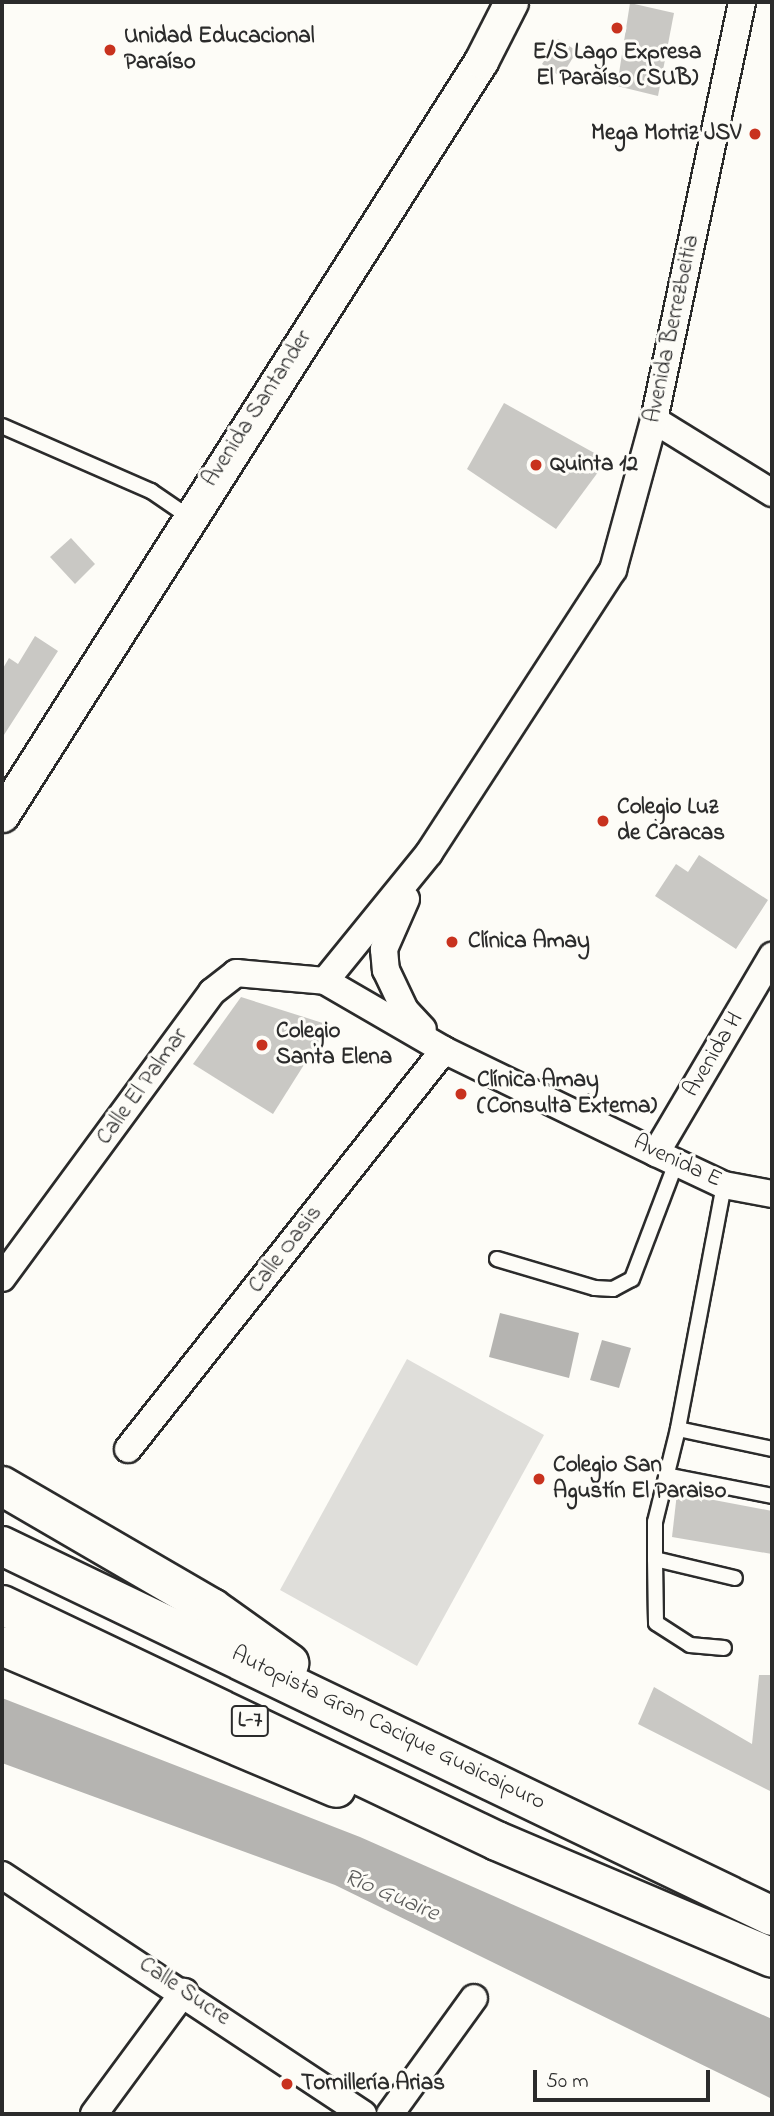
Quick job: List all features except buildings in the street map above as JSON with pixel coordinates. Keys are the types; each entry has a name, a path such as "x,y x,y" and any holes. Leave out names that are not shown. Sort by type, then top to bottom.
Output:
{"highway":[{"path":"2,1486 212,1608 268,1645 333,1702"},
{"name":"Autopista Gran Cacique Guaicaipuro","path":"2,1546 333,1702 772,1916"},
{"name":"L-7","path":"2,1605 497,1840 772,1958"},
{"path":"2,1646 403,1816 497,1840"}],"street":[{"name":"Avenida Santander","path":"2,814 481,61 511,2"},
{"name":"Avenida Berrezbeitia","path":"325,981 429,853 613,570 654,420 742,2"},
{"path":"654,420 772,493"},
{"name":"Avenida Berrezbeitia","path":"429,853 384,949 393,990 444,1050"},
{"name":"Avenida H","path":"666,1158 772,956"},
{"name":"Calle El Palmar","path":"2,1278 212,992 236,973 325,981"},
{"name":"Avenida E","path":"325,981 444,1050 666,1158 724,1185 772,1194"},
{"name":"Calle Oasis","path":"128,1449 444,1050"},
{"name":"Calle Sucre","path":"2,1875 184,1992 363,2114"},
{"path":"94,2114 184,1992"},
{"path":"390,2114 474,1998"}],"lane":[{"path":"2,426 151,491 189,517"},
{"path":"497,1259 595,1288 613,1289 632,1279 666,1158"},
{"path":"724,1185 678,1429 655,1522 656,1623 690,1645 724,1648"},
{"path":"678,1429 772,1449"},
{"path":"666,1475 772,1496"},
{"path":"655,1559 735,1578"}],"shaded area":[{"path":"407,1359 544,1435 417,1666 280,1590"}],"water":[{"path":"500,1313 579,1333 569,1378 489,1357"},
{"path":"602,1340 631,1348 619,1388 590,1380"},
{"name":"Río Guaire","path":"2,1698 360,1837 772,2019 772,2099 335,1885 2,1763"}],"place":[{"name":"E/S Lago Expresa El Paraíso (SUB)","path":"617,28"},
{"name":"Unidad Educacional Paraíso","path":"110,50"},
{"name":"Mega Motriz JSV","path":"755,134"},
{"name":"Quinta 12","path":"536,465"},
{"name":"Colegio Luz de Caracas","path":"603,821"},
{"name":"Clínica Amay","path":"452,942"},
{"name":"Colegio Santa Elena","path":"262,1045"},
{"name":"Clínica Amay (Consulta Externa)","path":"461,1094"},
{"name":"Colegio San Agustín El Paraiso","path":"539,1479"},
{"name":"Tornillería Arias","path":"287,2084"}]}
